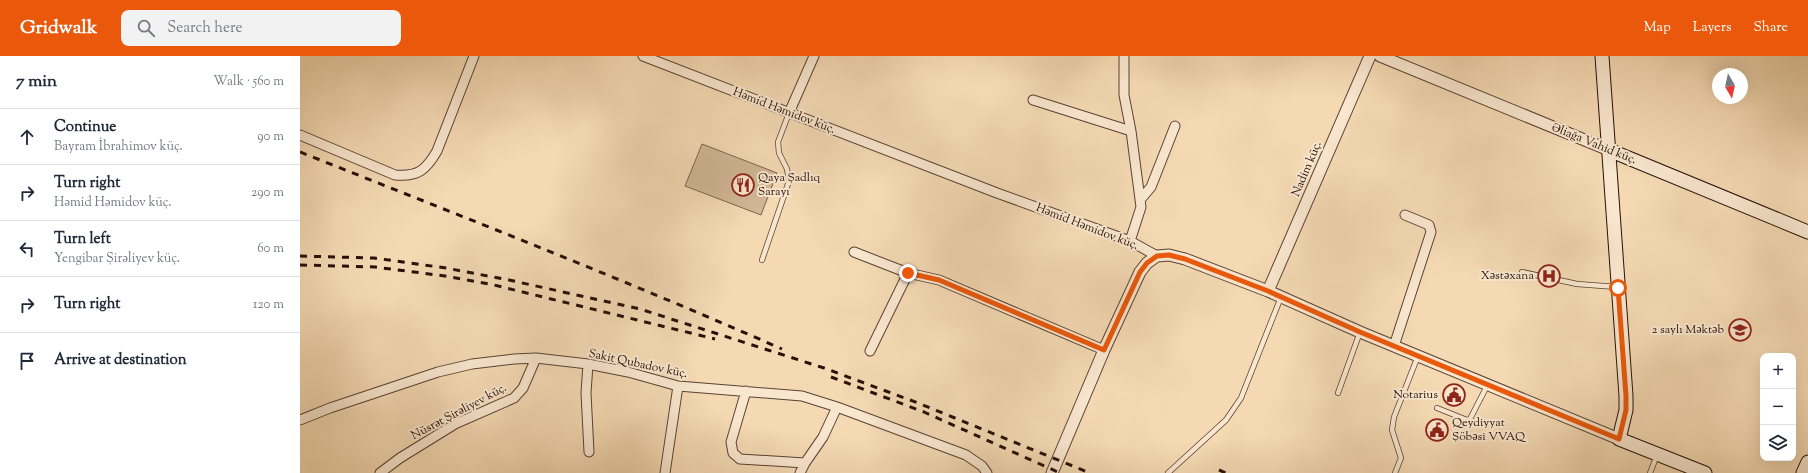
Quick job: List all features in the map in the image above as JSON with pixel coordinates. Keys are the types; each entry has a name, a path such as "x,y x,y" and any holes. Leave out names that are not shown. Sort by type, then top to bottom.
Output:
{"main road":[{"path":"1602,56 1626,396 1626,410 1619,439"},
{"name":"Əliağa Vahid küç.","path":"1609,150 1808,232"},
{"name":"Həmid Həmidov küç.","path":"1619,439 1705,473"},
{"path":"1803,473 1808,462"}],"street":[{"path":"300,135 395,174 405,176 416,174 429,165 437,151 474,56"},
{"name":"Həmid Həmidov küç.","path":"643,56 997,193 1130,241 1157,256 1169,255 1185,259 1268,291 1360,332 1619,439"},
{"path":"789,113 814,56"},
{"path":"1124,56 1124,95 1131,130 1140,200 1139,215 1130,241"},
{"name":"Nadim küç.","path":"1268,291 1370,56"},
{"name":"Əliağa Vahid küç.","path":"1380,56 1609,150"},
{"path":"1033,100 1131,130"},
{"path":"1140,200 1151,187 1175,126"},
{"path":"1394,346 1431,232 1429,225 1405,214"},
{"path":"854,252 908,273 939,280 1104,350"},
{"path":"1052,473 1104,350 1140,272 1147,263 1157,256"},
{"path":"870,351 908,273"},
{"name":"Sakit Qubadov küç.","path":"300,420 330,408 438,372 472,364 536,358 588,364 628,372 678,386 746,390 802,396 837,407 966,455 982,466 987,473"},
{"name":"Nüsrət Şirəliyev küç.","path":"380,473 400,458 455,424 514,398 523,388 536,358"},
{"path":"588,364 586,392 588,452"},
{"path":"665,473 678,386"},
{"path":"746,390 732,442 733,453 740,459 805,463"},
{"path":"800,473 823,437 837,407"}],"lane":[{"path":"762,260 789,181 787,169 779,153 778,142 789,113"},
{"path":"1522,272 1577,284 1618,288"},
{"path":"1168,473 1226,420 1241,398 1281,297"},
{"path":"1338,393 1360,332"},
{"path":"1395,473 1401,458 1392,430 1394,417 1418,356"},
{"path":"1437,408 1467,420 1470,419 1488,384"},
{"path":"1650,473 1658,454"}],"shaded area":[{"path":"702,144 777,173 761,215 685,186"}],"railway":[{"path":"300,152 602,273 782,349"},
{"path":"300,256 374,258 446,268 509,280 640,309 824,368 918,403 1090,473"},
{"path":"300,265 375,267 445,276 494,285 715,339"},
{"path":"831,377 924,412 1060,473"},
{"path":"1219,470 1226,473"}],"place":[{"name":"Qaya Şadlıq Sarayı","path":"743,185"},
{"name":"Xəstəxana","path":"1549,276"},
{"name":"2 saylı Məktəb","path":"1740,330"},
{"name":"Notarius","path":"1454,395"},
{"name":"Qeydiyyat Şöbəsi VVAQ","path":"1437,430"}],"route":[{"path":"908,273 939,280 1104,350 1140,272 1147,263 1157,256 1169,255 1185,259 1268,291 1360,332 1619,439 1626,410 1626,396 1618,288"}]}
